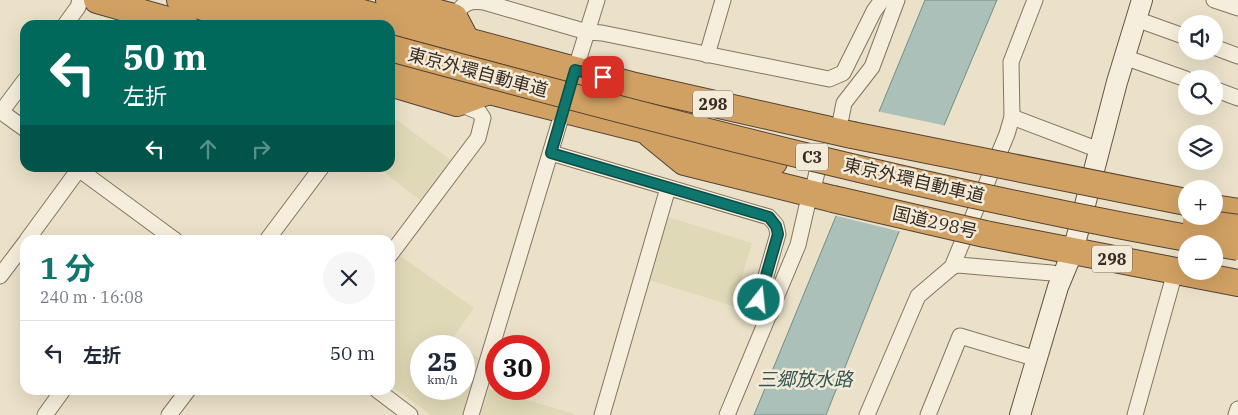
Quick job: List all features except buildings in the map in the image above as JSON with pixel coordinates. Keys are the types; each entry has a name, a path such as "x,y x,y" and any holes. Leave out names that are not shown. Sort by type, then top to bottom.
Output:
{"highway":[{"path":"97,0 167,20"},
{"path":"180,0 247,20"},
{"path":"219,0 289,20"},
{"path":"273,0 344,20"},
{"name":"298","path":"314,0 387,20"},
{"path":"391,0 454,17 467,42"},
{"name":"298","path":"395,22 635,86 665,79 698,83 844,125 1178,200"},
{"name":"東京外環自動車道","path":"395,34 645,101 825,144 1161,215 1238,228"},
{"name":"東京外環自動車道","path":"395,49 633,114 821,159 1040,208 1238,247"},
{"name":"国道298号","path":"395,63 489,91 644,130 684,162 822,187 1178,260"},
{"path":"395,84 457,103 489,91"},
{"name":"298","path":"844,125 1008,154 1097,162 1178,187"},
{"name":"国道298号","path":"822,187 985,234 1073,251 1178,261"},
{"path":"1223,196 1238,199"},
{"path":"1223,210 1238,212"},
{"path":"1223,256 1238,259"},
{"name":"国道298号","path":"1223,277 1238,283"}],"street":[{"path":"69,20 78,7 80,0"},
{"path":"454,17 460,8 473,0 587,32 602,33 707,56 829,79 843,73 882,0"},
{"path":"471,415 597,0"},
{"path":"707,56 723,0"},
{"path":"844,125 844,103 872,67 898,0"},
{"path":"952,267 1007,134 1012,117 1011,62 1035,0"},
{"path":"1020,415 1062,277 1073,251 1124,57 1142,0"},
{"path":"1214,0 1238,8"},
{"path":"1136,19 1178,34"},
{"path":"1223,50 1238,56"},
{"path":"1124,57 1178,76"},
{"path":"20,86 1,111 20,125"},
{"path":"1223,92 1238,98"},
{"path":"395,248 478,138 483,118 479,112 457,103"},
{"path":"1012,117 1097,162"},
{"path":"551,153 769,217 776,226 778,234 759,300 771,312"},
{"path":"30,235 75,172"},
{"path":"83,172 168,235"},
{"path":"271,235 318,172"},
{"path":"727,415 822,187"},
{"path":"602,415 668,188"},
{"path":"0,276 20,249"},
{"path":"867,415 918,296 952,267 958,265 1024,271 1062,277"},
{"path":"1135,415 1178,271"},
{"path":"928,415 960,336 1036,359"},
{"path":"45,415 59,395"},
{"path":"170,415 184,395"},
{"path":"384,395 410,415"},
{"path":"1236,415 1238,409"}],"shaded area":[{"path":"395,119 452,161 421,201 384,172 395,172"},
{"path":"668,217 752,243 733,306 649,280"},
{"path":"399,255 474,308 455,335 410,335 410,400 395,389 395,260"},
{"path":"475,356 478,358 475,369"},
{"path":"410,400 466,400 462,415 431,415"},
{"path":"485,400 527,400 575,414 575,415 480,415"}],"water":[{"name":"三郷放水路","path":"925,0 997,0 896,239 826,415 754,415"}],"pier":[{"path":"876,111 947,126 902,232 833,215"}],"route":[{"path":"603,77 575,70 551,153 769,217 776,226 778,234 759,300"}]}
